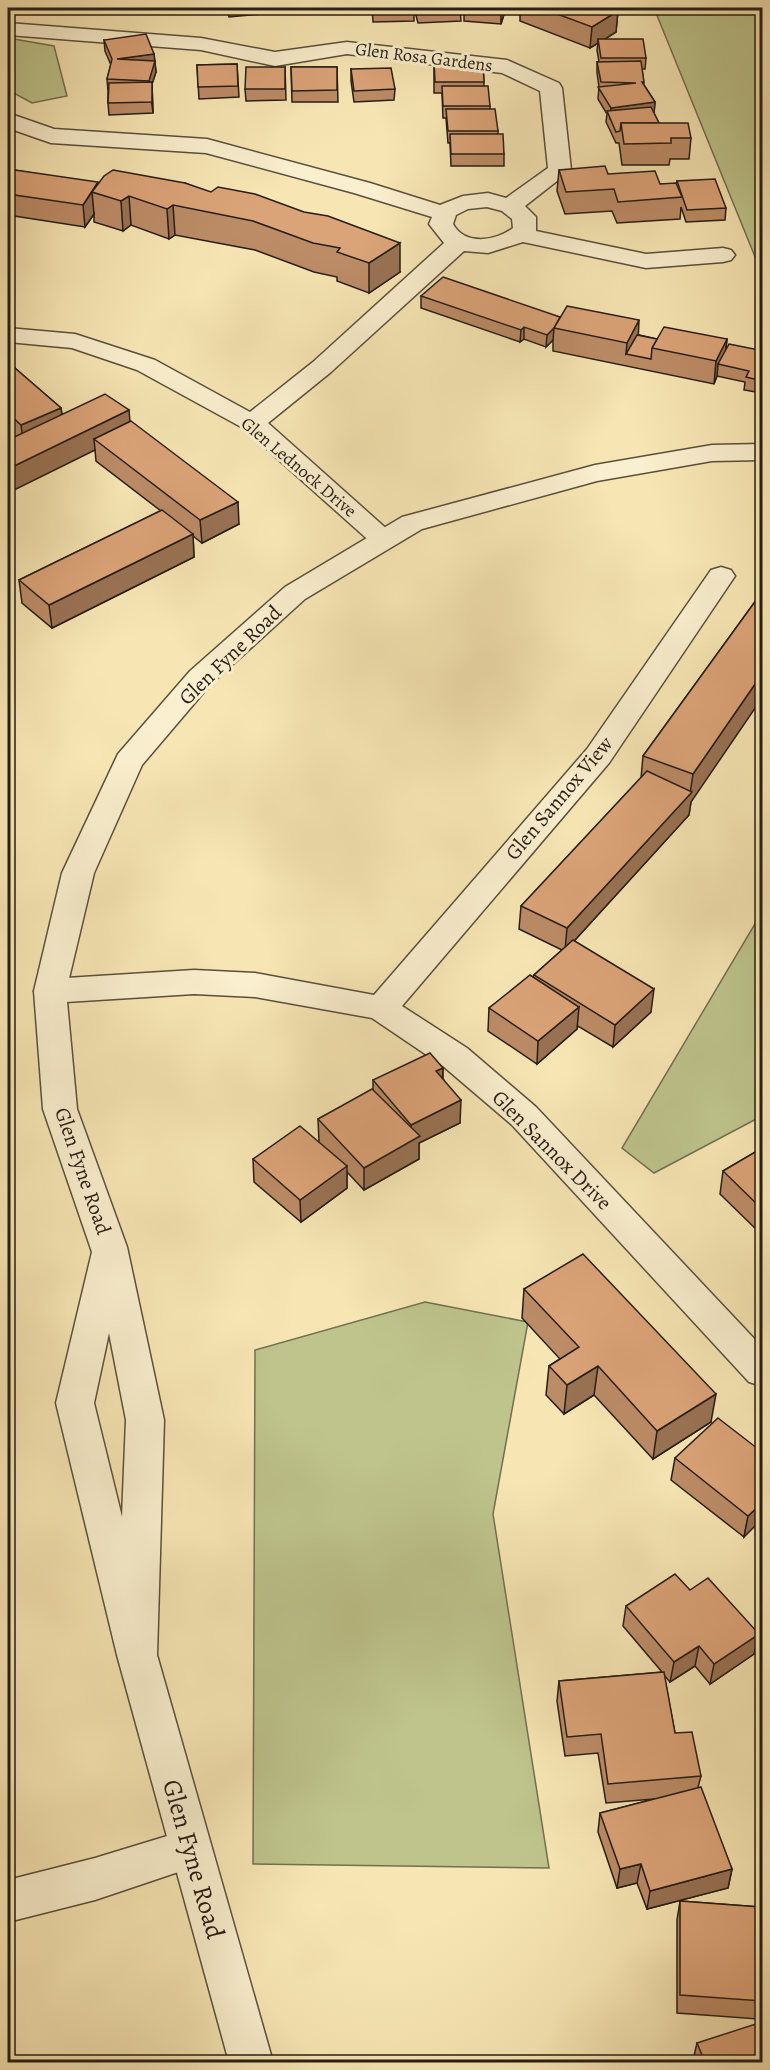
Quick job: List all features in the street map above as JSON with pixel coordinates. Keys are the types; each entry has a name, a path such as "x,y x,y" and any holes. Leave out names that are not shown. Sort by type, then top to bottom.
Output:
{"street":[{"name":"Glen Rosa Gardens","path":"8,29 201,44 275,59 347,48 507,68 551,88 560,170 510,206"},
{"path":"8,120 51,136 207,146 362,188 445,214"},
{"path":"488,201 510,206 524,217 525,230 516,238 495,245 470,245 450,237 441,224 445,214 464,203 488,201"},
{"path":"520,234 646,261 723,255"},
{"path":"252,423 322,367 461,241"},
{"name":"Glen Lednock Drive","path":"8,335 75,341 146,365 252,423 384,539"},
{"name":"Glen Fyne Road","path":"137,1655 145,1420 109,1247 60,1109 50,991 78,873 129,761 200,678 295,593 412,523 595,474 712,453 762,452"},
{"name":"Glen Sannox View","path":"381,1008 598,756 721,576"},
{"name":"Glen Sannox Drive","path":"50,991 194,982 255,985 381,1008 455,1057 524,1116 762,1371"},
{"name":"Glen Fyne Road","path":"109,1247 75,1403 137,1655 251,2062"},
{"path":"8,1901 95,1879 190,1849"}],"green space":[{"path":"654,8 762,8 762,274"},
{"path":"8,38 54,46 67,96 32,103 8,90"},
{"path":"762,912 762,1116 654,1173 622,1148"},
{"path":"425,1302 528,1322 493,1514 549,1868 253,1864 255,1350"}],"building":[{"path":"373,8 414,8 414,10 373,11"},
{"path":"417,8 460,8 461,10 418,12"},
{"path":"464,8 503,8 501,13"},
{"path":"541,8 609,8 618,11 592,27"},
{"path":"146,34 154,54 117,59 155,61 149,81 107,79 112,59 104,40"},
{"path":"598,39 643,39 646,58 601,58"},
{"path":"434,61 483,61 484,82 435,82"},
{"path":"641,61 644,82 642,82 655,102 611,108 598,87 636,83 601,82 597,62"},
{"path":"237,64 238,86 198,87 197,65"},
{"path":"246,67 285,67 285,89 245,89"},
{"path":"291,67 337,67 337,90 292,91"},
{"path":"391,68 395,89 354,91 351,69"},
{"path":"152,82 152,102 108,103 109,83"},
{"path":"442,86 488,86 490,106 443,106"},
{"path":"651,107 659,123 621,123 620,131 616,132 607,111"},
{"path":"446,109 495,109 498,131 448,131"},
{"path":"621,123 688,123 691,138 671,138 671,143 624,144"},
{"path":"450,134 503,134 504,154 451,154"},
{"path":"605,166 608,174 655,171 660,184 676,183 682,197 618,202 614,189 566,192 559,170"},
{"path":"8,169 98,182 83,205 8,194"},
{"path":"113,170 185,183 211,192 218,187 255,194 304,212 328,216 400,243 369,263 337,252 340,248 313,243 253,221 173,205 167,209 129,196 121,201 92,192 104,176"},
{"path":"715,179 726,208 687,210 677,181"},
{"path":"443,277 560,317 547,335 524,327 521,330 421,296"},
{"path":"567,306 639,320 627,343 554,328"},
{"path":"664,327 727,339 716,361 652,348"},
{"path":"637,335 657,339 652,348 651,359 626,354"},
{"path":"729,344 759,350 757,354 762,355 762,381 746,377 749,371 718,364"},
{"path":"8,362 61,408 21,425 8,413"},
{"path":"105,394 129,410 8,469 8,440"},
{"path":"131,421 238,502 200,520 94,439"},
{"path":"162,510 193,534 49,605 19,580"},
{"path":"762,592 762,674 693,774 643,756"},
{"path":"647,771 692,792 567,928 521,906"},
{"path":"573,940 654,989 615,1025 534,975"},
{"path":"530,975 579,1007 538,1041 489,1008"},
{"path":"430,1053 443,1068 436,1071 461,1100 411,1125 373,1080"},
{"path":"372,1089 420,1136 364,1168 318,1119"},
{"path":"300,1126 347,1166 300,1200 253,1159"},
{"path":"762,1148 762,1209 723,1171"},
{"path":"583,1254 716,1394 657,1431 598,1366 567,1385 549,1366 579,1347 524,1289"},
{"path":"718,1418 762,1452 762,1503 748,1516 675,1458"},
{"path":"675,1574 690,1590 708,1578 759,1634 714,1664 699,1646 674,1662 626,1606"},
{"path":"664,1672 675,1733 692,1732 701,1776 608,1784 601,1734 567,1737 559,1681"},
{"path":"701,1787 732,1869 650,1891 641,1864 620,1869 600,1813"},
{"path":"680,1901 760,1907 762,2001 680,1995"},
{"path":"762,2022 762,2062 705,2062 697,2043"}]}
